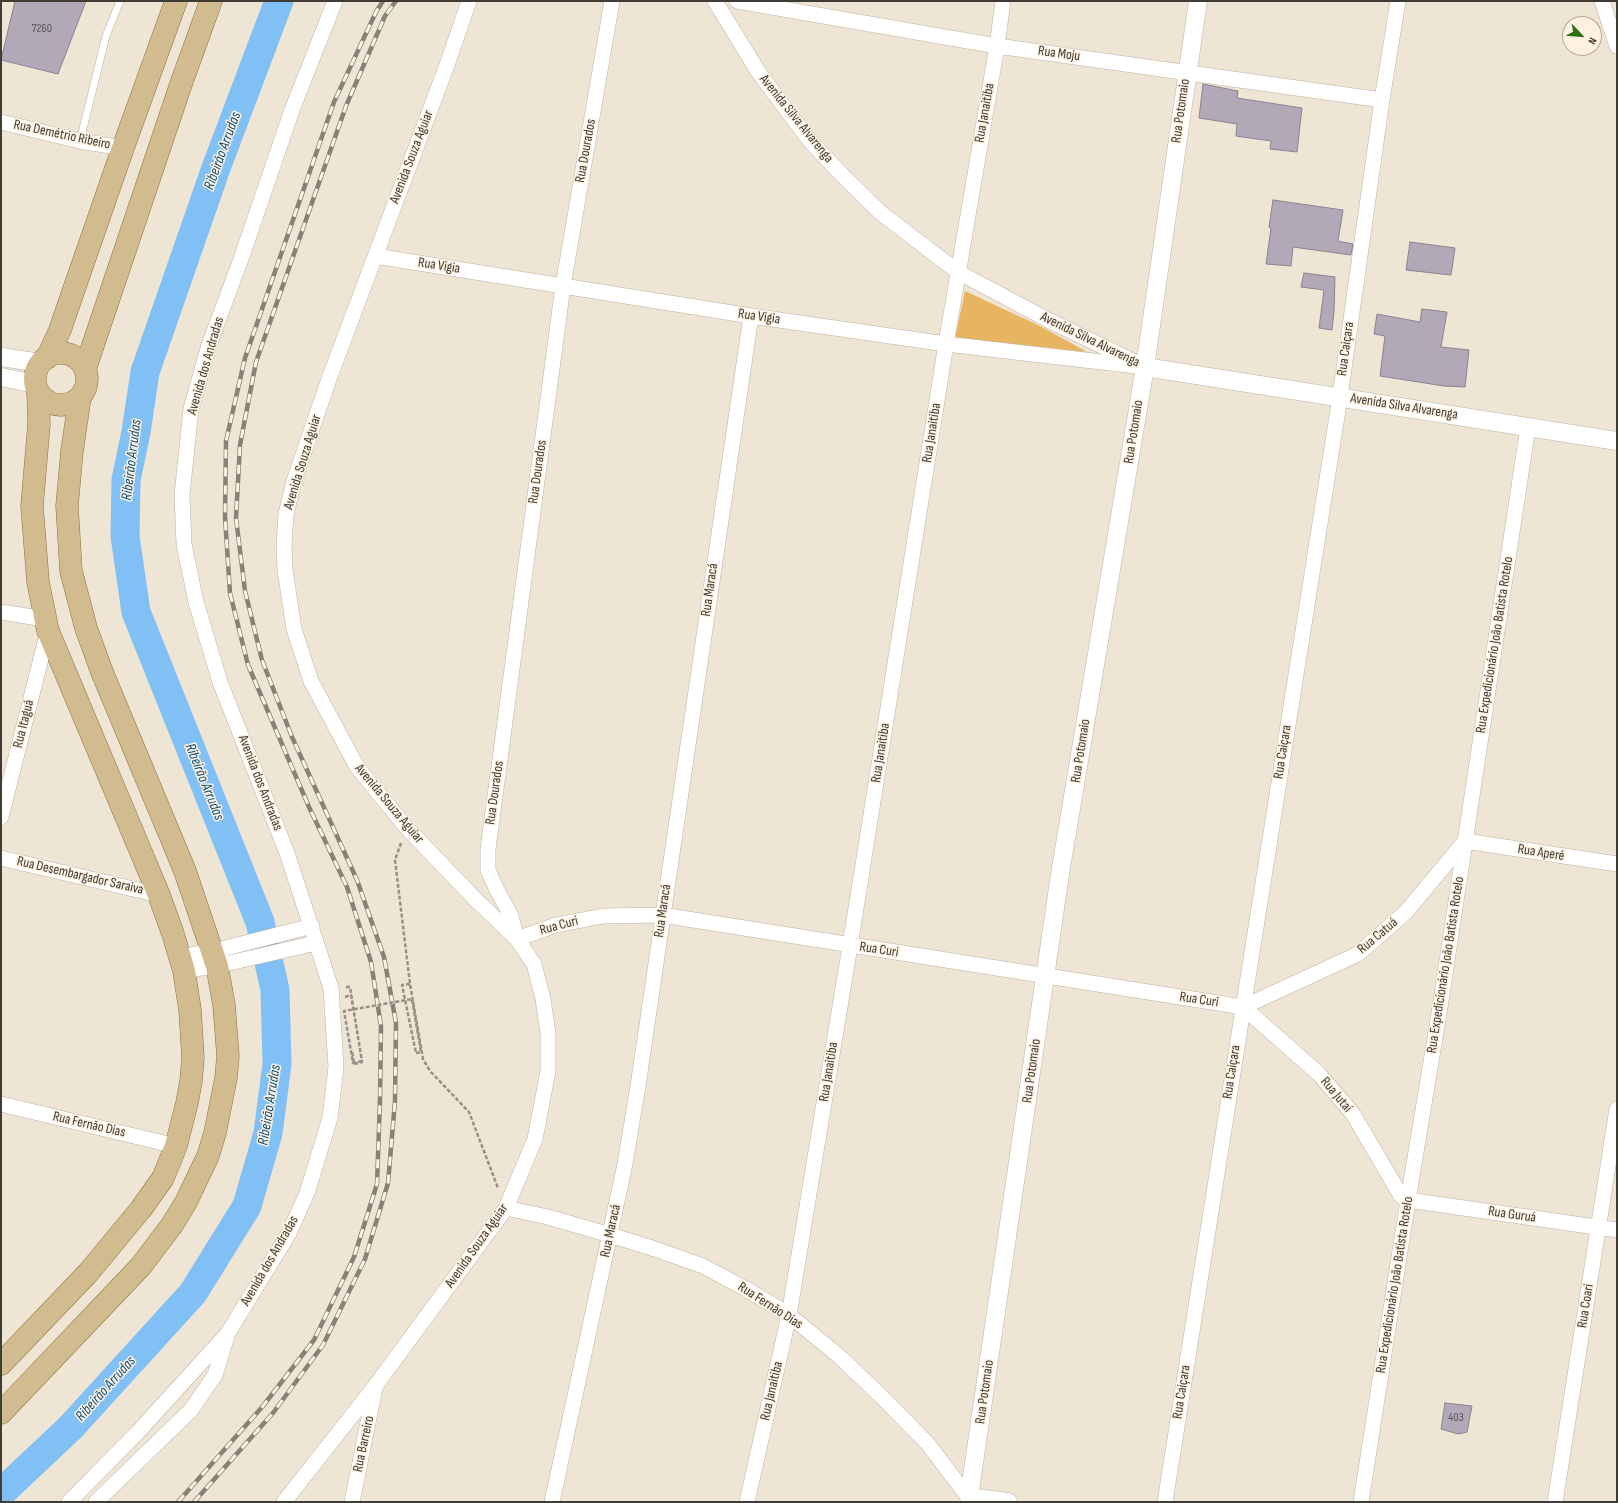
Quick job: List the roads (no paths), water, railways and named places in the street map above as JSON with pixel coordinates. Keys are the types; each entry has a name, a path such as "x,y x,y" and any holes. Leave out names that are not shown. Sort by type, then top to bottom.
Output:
{"main road":[{"path":"5,1354 88,1273 141,1209 163,1178 176,1146 191,1081 193,1058 190,1010 182,964 159,895 42,617 32,506 39,424 35,376 60,330 176,1"},
{"path":"85,370 176,99 211,1"},
{"path":"1,1413 141,1266 172,1225 198,1178 215,1133 226,1078 228,1056 220,957 102,672 86,628 71,571 67,506 72,451 80,397 87,384 85,370 78,359 66,354 53,355 44,360"},
{"path":"36,388 42,398 49,403 58,405 70,404 80,397"}],"street":[{"name":"Avenida dos Andradas","path":"68,1502 138,1432 228,1333 289,1233 307,1194 330,1118 336,1067 332,988 309,945 287,853 220,682 198,609 184,544 182,495 191,409 209,345 292,110 335,1"},
{"name":"Avenida Souza Aguiar","path":"284,1502 376,1385 506,1208 535,1139 548,1071 548,1034 543,999 534,964 517,939 475,899 406,827 357,767 311,681 294,629 285,570 284,545 286,514 294,481 329,379 447,65 469,1"},
{"name":"Rua Dourados","path":"517,939 511,916 488,870 488,849 563,286 612,1"},
{"name":"Avenida Silva Alvarenga","path":"715,1 759,73 810,141 881,213 958,272 1050,321 1145,367 1617,441"},
{"name":"Rua Moju","path":"737,1 997,46 1382,100"},
{"name":"Rua Janaitiba","path":"747,1502 789,1315 850,946 946,344 997,46 1003,1"},
{"name":"Rua Potomaio","path":"968,1501 1060,874 1145,367 1198,1"},
{"name":"Rua Caiçara","path":"1165,1502 1242,1007 1340,397 1382,100 1398,1"},
{"path":"1602,1 1617,46"},
{"name":"Rua Demétrio Ribeiro","path":"1,122 80,141 123,148"},
{"name":"Rua Vigia","path":"375,256 751,316 946,344 1145,367"},
{"name":"Rua Maracá","path":"552,1502 625,1164 638,1086 751,316"},
{"path":"1,357 44,360"},
{"path":"1,377 36,388"},
{"name":"Rua Expedicionário João Batista Rotelo","path":"1361,1502 1408,1200 1438,1020 1528,427"},
{"path":"1,612 42,617"},
{"name":"Rua Itaguá","path":"1,816 42,617"},
{"name":"Rua Catuá","path":"1242,1007 1322,972 1358,954 1406,912 1465,841"},
{"name":"Rua Aperé","path":"1465,841 1617,864"},
{"name":"Rua Desembargador Saraiva","path":"1,858 159,895"},
{"name":"Rua Curi","path":"517,939 556,925 602,916 662,915 1242,1007"},
{"path":"220,957 305,927"},
{"path":"182,964 220,957 309,945"},
{"name":"Rua Jutaí","path":"1242,1007 1320,1074 1353,1114 1401,1196 1408,1200"},
{"name":"Rua Fernão Dias","path":"1,1104 176,1146"},
{"name":"Rua Coari","path":"1555,1502 1617,1109"},
{"name":"Rua Guruá","path":"1408,1200 1617,1230"},
{"name":"Rua Fernão Dias","path":"506,1208 548,1217 610,1235 703,1266 746,1289 789,1315 840,1357 928,1444 968,1501"},
{"path":"96,1502 191,1410 215,1375 228,1333"},
{"name":"Rua Barreiro","path":"352,1502 376,1385"},
{"path":"968,1501 1008,1502"}],"lane":[{"path":"80,141 106,36 120,1"}],"waterway":[{"name":"Ribeirão Arrudas","path":"1,1493 71,1427 193,1293 247,1206 268,1133 277,1064 275,990 260,922 136,612 125,536 126,480 136,432 145,372 216,168 279,1"}],"railway":[{"path":"178,1502 263,1406 314,1340 354,1257 377,1184 381,1026 371,962 347,887 309,807 248,665 230,593 225,517 226,441 245,358 334,102 376,12 383,1"},
{"path":"194,1502 273,1413 323,1345 365,1259 388,1183 395,1101 396,1023 384,957 357,880 292,737 262,660 245,591 236,518 240,445 256,362 346,106 385,16 396,1"}]}
